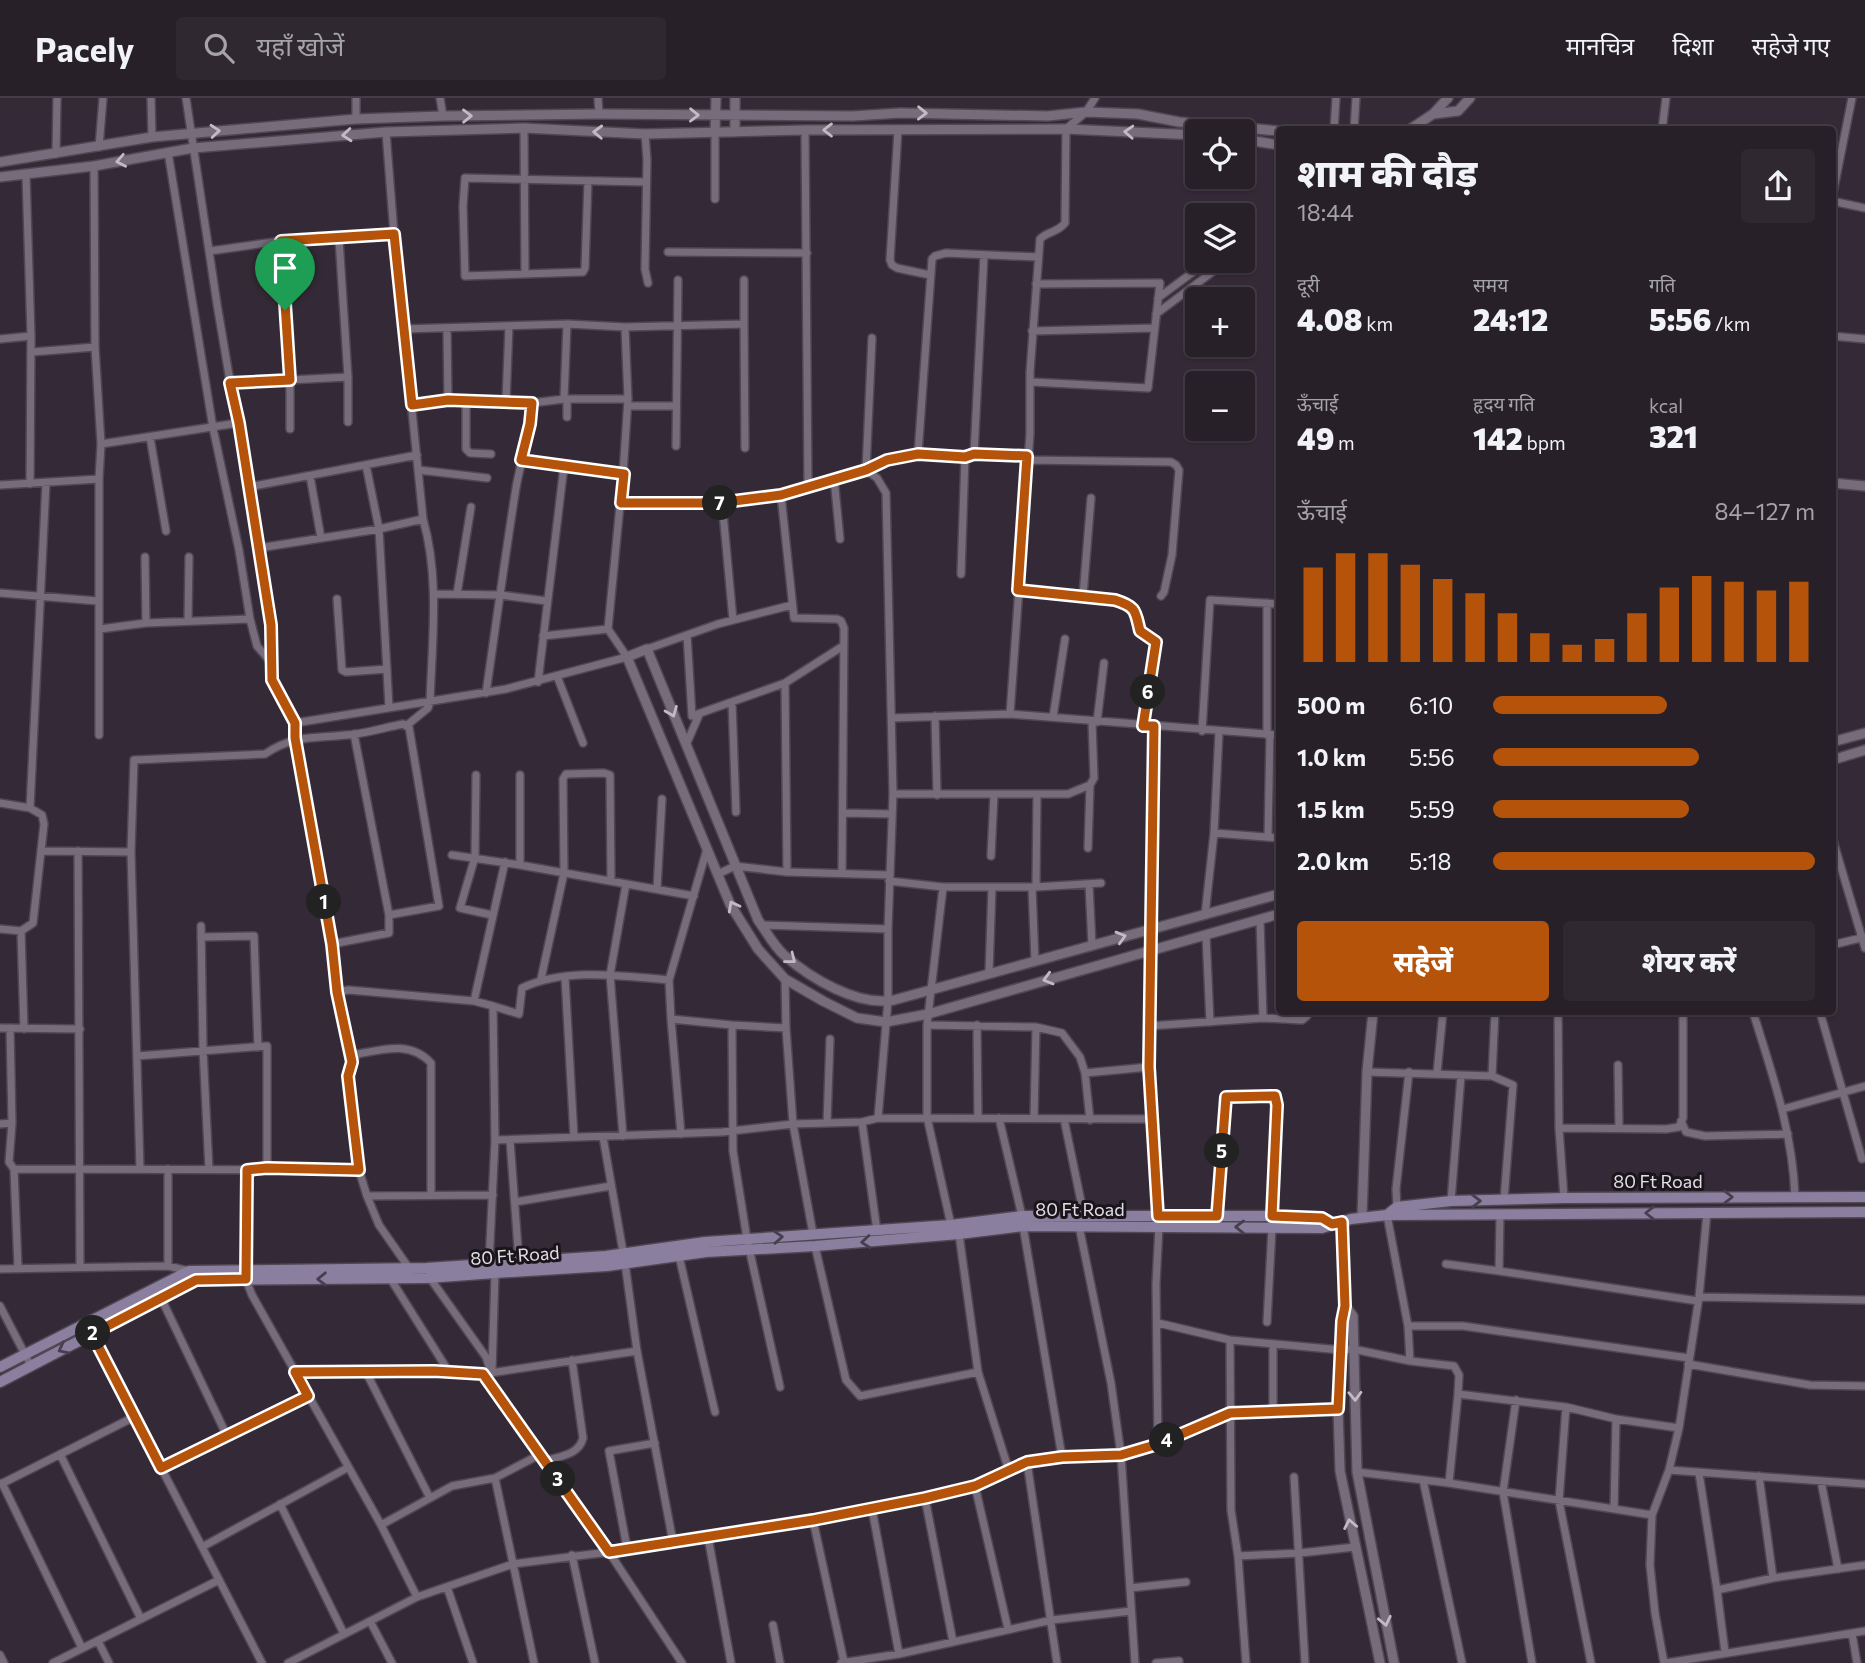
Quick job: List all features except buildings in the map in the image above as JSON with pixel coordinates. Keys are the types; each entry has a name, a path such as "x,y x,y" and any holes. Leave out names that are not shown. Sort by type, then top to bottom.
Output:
{"main road":[{"name":"80 Ft Road","path":"1396,1206 1451,1201 1564,1198 1865,1197"},
{"path":"1387,1215 1396,1206"},
{"name":"80 Ft Road","path":"0,1367 189,1271 430,1278 492,1269 679,1256 813,1234 1023,1221 1159,1221 1272,1228 1322,1228 1362,1217 1387,1215 1865,1212"},
{"name":"80 Ft Road","path":"1159,1221 1217,1216 1272,1216 1322,1218 1337,1223"},
{"name":"80 Ft Road","path":"0,1382 196,1280 246,1274 409,1268 492,1269 519,1262 624,1259 705,1242 815,1246 959,1234 1023,1221"}],"street":[{"path":"56,154 57,98"},
{"path":"99,147 103,98"},
{"path":"151,98 152,137"},
{"path":"186,98 271,625 272,680 295,723 295,738 332,944 337,992 352,1062"},
{"path":"356,98 356,119"},
{"path":"440,98 443,116"},
{"path":"598,98 599,114"},
{"path":"715,199 716,98"},
{"path":"735,98 735,132"},
{"path":"1010,714 1027,458 1032,331 1040,239 1044,235 1059,231 1065,223 1066,129 1086,112 1095,98"},
{"path":"1334,126 1336,98"},
{"path":"1354,126 1356,98"},
{"path":"1415,126 1433,114 1448,98"},
{"path":"1433,114 1458,111 1470,98"},
{"path":"1662,126 1666,98"},
{"path":"1836,180 1852,98"},
{"path":"0,162 152,137 356,119 443,116 853,116 900,113 1048,116 1086,112 1138,114 1179,122 1276,131"},
{"path":"0,177 94,166 193,148 386,132 524,128 645,134 1066,129 1185,134"},
{"path":"524,128 525,273"},
{"path":"805,130 808,486"},
{"path":"898,130 890,260 897,268 930,275"},
{"path":"386,132 403,329 423,519 429,539 434,594 430,702 428,708 406,726"},
{"path":"645,134 645,269 648,283"},
{"path":"1255,141 1276,145"},
{"path":"168,152 213,428 239,550 250,619 257,646 270,661"},
{"path":"94,166 95,346 101,444 99,735"},
{"path":"26,175 32,352 30,484"},
{"path":"588,181 583,272 465,276 465,178 526,179 588,181 646,183"},
{"path":"1836,201 1865,208"},
{"path":"210,251 281,241 394,234"},
{"path":"339,239 348,377 348,422"},
{"path":"281,241 290,380 290,429"},
{"path":"668,252 807,253"},
{"path":"918,454 930,275 935,256 946,253 1038,257"},
{"path":"961,574 984,255"},
{"path":"1158,298 1192,273"},
{"path":"1156,314 1211,273"},
{"path":"676,446 678,280"},
{"path":"744,280 745,448"},
{"path":"1031,382 1149,388 1160,283 1036,284"},
{"path":"403,329 567,324 625,327 744,324"},
{"path":"567,324 567,417"},
{"path":"506,401 509,326"},
{"path":"625,327 628,403 624,474 608,629 627,657 730,904 758,949 785,979 857,1018 886,1022 928,1014 1276,916"},
{"path":"1032,331 1154,328"},
{"path":"447,329 448,400"},
{"path":"0,339 31,336"},
{"path":"1836,336 1865,339"},
{"path":"866,470 872,338"},
{"path":"32,352 95,346"},
{"path":"230,383 348,377"},
{"path":"412,405 448,400 532,403 566,399 676,406"},
{"path":"466,400 466,449 470,453 491,454"},
{"path":"486,693 532,403"},
{"path":"101,444 239,423"},
{"path":"150,437 166,531"},
{"path":"621,503 722,502 781,495 866,470 887,460 918,454 1171,462 1179,470 1172,555 1161,596"},
{"path":"249,487 417,455"},
{"path":"521,460 624,474"},
{"path":"366,466 379,529 389,707"},
{"path":"538,682 564,466"},
{"path":"419,470 487,478"},
{"path":"866,470 877,478 886,493 893,794 888,1001 878,1118"},
{"path":"310,476 321,538"},
{"path":"834,478 839,539"},
{"path":"0,485 99,479"},
{"path":"30,808 46,483"},
{"path":"1836,483 1865,486"},
{"path":"781,495 793,615 797,619 841,621 844,628 842,873"},
{"path":"1083,596 1091,498"},
{"path":"722,502 733,620"},
{"path":"457,594 471,507"},
{"path":"259,548 379,529 423,519"},
{"path":"145,557 146,623"},
{"path":"188,621 189,557"},
{"path":"1018,590 1115,600 1135,609 1140,631 1156,642 1143,726"},
{"path":"0,593 98,601"},
{"path":"434,594 501,595 547,601"},
{"path":"337,599 342,670 387,669"},
{"path":"1202,731 1210,600 1276,604"},
{"path":"1267,603 1268,837"},
{"path":"295,723 486,693 538,682 627,657 733,620 792,605"},
{"path":"100,629 146,623 250,619"},
{"path":"543,636 608,629"},
{"path":"687,635 692,716 785,682 843,646"},
{"path":"1053,718 1065,639"},
{"path":"647,649 734,866 761,925 783,954 820,981 854,996 888,1001 1276,895"},
{"path":"1088,848 1090,785 1094,778 1094,722 1104,663"},
{"path":"557,677 583,743"},
{"path":"785,682 788,872"},
{"path":"732,702 736,812"},
{"path":"685,745 699,714"},
{"path":"891,718 1010,714 1276,736"},
{"path":"935,716 937,794"},
{"path":"140,1169 131,852 134,760 265,754 279,744 295,738 354,734 403,724 408,727 439,906 389,915"},
{"path":"1154,726 1149,1067 1159,1221 1156,1284 1158,1444"},
{"path":"1205,915 1214,833 1219,732"},
{"path":"1836,741 1865,733"},
{"path":"332,944 389,933 389,915 354,734"},
{"path":"1836,759 1865,750"},
{"path":"541,979 564,873 566,774 610,775 611,881"},
{"path":"476,775 475,857 460,908 492,915"},
{"path":"520,775 520,865"},
{"path":"893,794 1068,794 1090,785"},
{"path":"991,856 994,794"},
{"path":"1035,961 1037,794"},
{"path":"657,889 663,799"},
{"path":"0,803 30,808 42,815 44,824 33,923 21,931 0,929"},
{"path":"842,813 892,814"},
{"path":"1214,833 1276,838"},
{"path":"681,1134 669,981 707,849"},
{"path":"1836,850 1864,937 1865,948"},
{"path":"41,851 131,852"},
{"path":"78,851 80,1267"},
{"path":"452,855 694,896"},
{"path":"474,1001 505,862"},
{"path":"718,874 734,866 788,872 842,873 943,887 1034,887 1101,883"},
{"path":"623,1136 610,975 626,884"},
{"path":"1090,884 1092,945"},
{"path":"943,887 927,1025 927,1117 951,1225 959,1234 978,1372 1009,1471"},
{"path":"989,973 992,887"},
{"path":"1260,920 1262,1018"},
{"path":"761,925 888,929"},
{"path":"201,926 209,1169"},
{"path":"21,931 23,1029"},
{"path":"1206,934 1210,1023"},
{"path":"201,937 254,936 258,1047"},
{"path":"1836,944 1864,937"},
{"path":"337,992 349,990 474,1001 519,1014 522,988 541,979 610,975 669,981"},
{"path":"565,977 574,1138"},
{"path":"785,979 793,1124 813,1234"},
{"path":"489,1373 495,1140 493,1006"},
{"path":"1149,1026 1262,1018 1302,1020 1307,1015"},
{"path":"1362,1217 1367,1072 1373,1015"},
{"path":"1437,1073 1443,1015"},
{"path":"1492,1076 1495,1015"},
{"path":"1558,1015 1559,1128 1564,1198"},
{"path":"1559,1128 1679,1127 1683,1015"},
{"path":"1754,1015 1783,1109 1794,1163 1795,1197"},
{"path":"1821,1015 1862,1159"},
{"path":"671,1019 732,1026 786,1028"},
{"path":"927,1025 1036,1027 1062,1033 1080,1057 1085,1073 1090,1120"},
{"path":"977,1025 978,1118"},
{"path":"732,1026 733,1151 748,1245 780,1387"},
{"path":"1034,1118 1036,1027"},
{"path":"0,1028 80,1029"},
{"path":"10,1028 12,1123 9,1162 14,1169 18,1268"},
{"path":"827,1123 830,1039"},
{"path":"137,1056 267,1046 267,1168"},
{"path":"409,1268 379,1225 359,1170 348,1076 352,1062 358,1054 397,1047 423,1054 431,1063 431,1195"},
{"path":"1618,1065 1619,1128"},
{"path":"1085,1073 1149,1067"},
{"path":"1367,1072 1492,1076 1513,1085 1504,1200"},
{"path":"1396,1206 1409,1072"},
{"path":"1451,1201 1461,1076"},
{"path":"1783,1109 1865,1086"},
{"path":"1217,1216 1226,1097 1261,1095 1275,1096 1277,1105 1272,1216"},
{"path":"495,1140 681,1134 793,1124 862,1122 878,1118 1152,1119"},
{"path":"999,1118 1023,1221 1062,1457"},
{"path":"1064,1119 1111,1383 1121,1455 1135,1663"},
{"path":"1681,1121 1686,1132 1705,1136 1788,1134"},
{"path":"862,1122 877,1231"},
{"path":"0,1124 12,1123"},
{"path":"603,1136 637,1351 673,1542"},
{"path":"510,1140 519,1262"},
{"path":"14,1169 359,1170"},
{"path":"168,1169 168,1266"},
{"path":"247,1170 246,1274 252,1296 381,1525 417,1597"},
{"path":"515,1202 611,1186"},
{"path":"367,1196 494,1195"},
{"path":"1707,1213 1699,1299 1679,1428 1669,1470 1652,1515 1650,1566 1655,1613 1665,1663 1865,1631"},
{"path":"1387,1215 1408,1326 1410,1361"},
{"path":"1499,1270 1500,1215"},
{"path":"1337,1223 1345,1306 1338,1409 1340,1471 1380,1663"},
{"path":"1267,1322 1272,1228"},
{"path":"815,1246 846,1380 860,1396 978,1372"},
{"path":"679,1256 715,1412"},
{"path":"1446,1264 1699,1299 1865,1300"},
{"path":"0,1269 168,1266 189,1271"},
{"path":"390,1278 449,1372"},
{"path":"430,1278 486,1357 489,1373 682,1663"},
{"path":"161,1298 227,1436"},
{"path":"0,1306 31,1366"},
{"path":"1345,1306 1353,1316 1357,1472 1394,1663"},
{"path":"1158,1323 1230,1340 1353,1349 1410,1361 1454,1366 1459,1375 1449,1483"},
{"path":"1408,1326 1463,1326 1688,1361 1810,1385 1865,1386"},
{"path":"92,1334 262,1663"},
{"path":"1230,1340 1231,1510 1238,1556 1246,1663"},
{"path":"1273,1344 1273,1412"},
{"path":"295,1372 489,1373 637,1351"},
{"path":"381,1525 452,1486 495,1478 543,1457 572,1452 582,1444 572,1360"},
{"path":"366,1372 430,1498"},
{"path":"1458,1394 1566,1407 1616,1419 1679,1428"},
{"path":"161,1468 308,1396"},
{"path":"1516,1400 1503,1492 1532,1663"},
{"path":"1566,1407 1559,1500 1591,1663"},
{"path":"290,1663 417,1597 513,1564 708,1537 925,1498 975,1486 1027,1462 1062,1457 1121,1455 1158,1444 1230,1413 1338,1409"},
{"path":"82,1648 1,1484 134,1417"},
{"path":"1614,1509 1616,1419"},
{"path":"627,1548 609,1451 655,1443"},
{"path":"60,1454 141,1619"},
{"path":"1027,1462 1057,1663"},
{"path":"202,1547 347,1468"},
{"path":"1669,1470 1865,1484"},
{"path":"1357,1472 1449,1483 1652,1515"},
{"path":"1699,1473 1725,1652"},
{"path":"1759,1476 1773,1578"},
{"path":"1294,1477 1305,1663"},
{"path":"495,1478 534,1663"},
{"path":"1423,1480 1462,1663"},
{"path":"1821,1481 1838,1569"},
{"path":"975,1486 1008,1629"},
{"path":"925,1498 953,1642"},
{"path":"280,1504 344,1634"},
{"path":"872,1509 899,1654"},
{"path":"813,1520 842,1663 880,1660 1052,1620 1131,1611"},
{"path":"708,1537 731,1663"},
{"path":"1238,1556 1355,1547"},
{"path":"572,1555 594,1663"},
{"path":"1717,1590 1773,1578 1865,1565"},
{"path":"53,1663 219,1580"},
{"path":"1130,1588 1186,1582"},
{"path":"446,1587 473,1663"},
{"path":"370,1621 392,1663"},
{"path":"773,1625 780,1663"},
{"path":"1852,1633 1857,1663"},
{"path":"97,1641 109,1663"},
{"path":"0,1655 4,1663"},
{"path":"1156,1663 1180,1663"}],"route":[{"path":"394,234 412,405 448,400 532,403 521,460 624,474 621,503 718,503 781,495 866,470 887,460 918,454 965,457 974,454 1027,456 1018,590 1115,600 1129,604 1135,609 1140,631 1156,642 1143,726 1154,726 1149,1067 1158,1216 1217,1216 1226,1097 1275,1096 1277,1105 1272,1216 1322,1218 1332,1224 1342,1222 1345,1306 1338,1409 1230,1413 1158,1444 1121,1455 1062,1457 1027,1462 975,1486 925,1498 813,1520 609,1552 483,1374 434,1371 295,1372 308,1396 161,1468 92,1334 196,1280 246,1279 247,1170 359,1170 348,1076 352,1062 337,992 332,944 295,738 295,723 272,680 271,625 239,423 230,383 290,380 285,310 281,241 394,234"}]}
